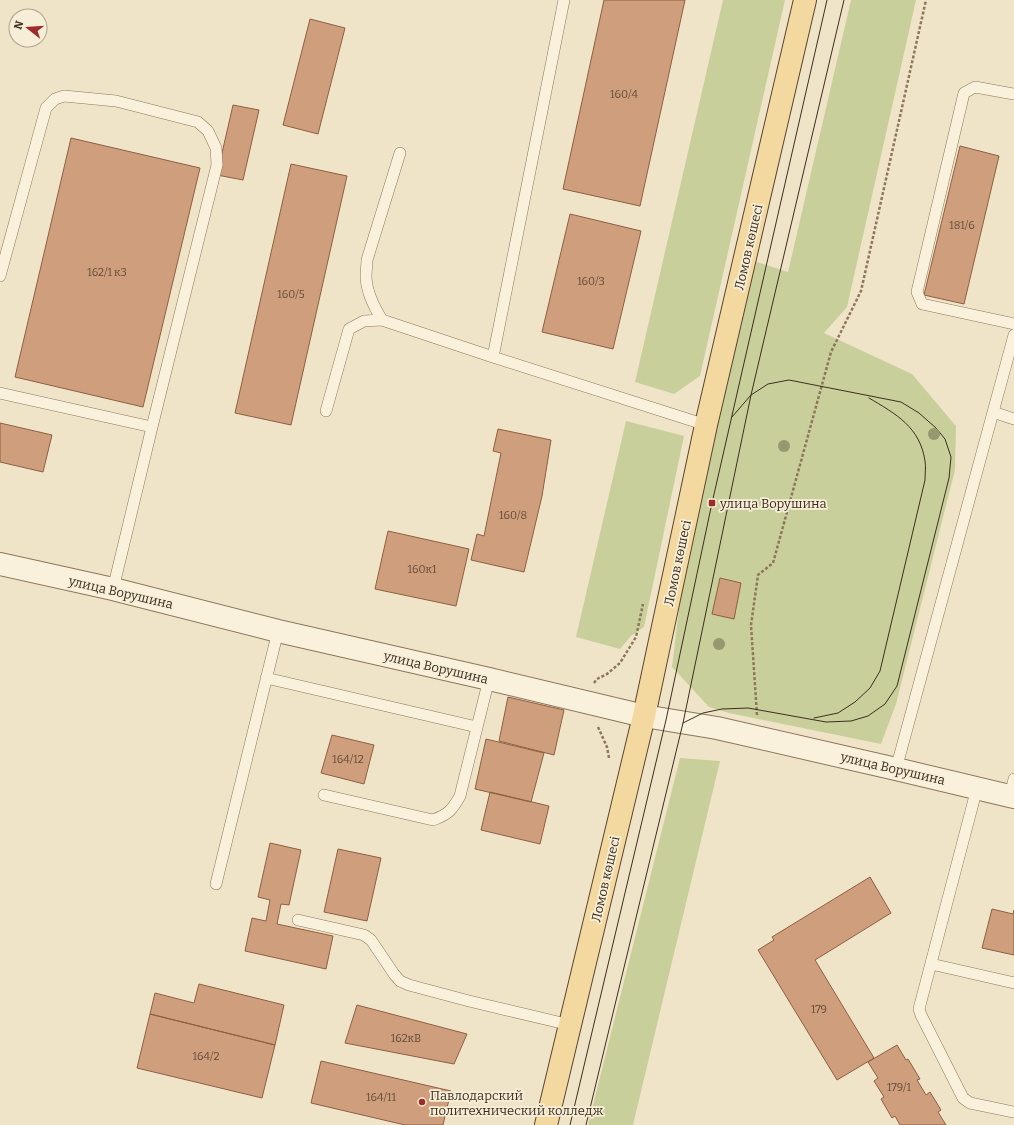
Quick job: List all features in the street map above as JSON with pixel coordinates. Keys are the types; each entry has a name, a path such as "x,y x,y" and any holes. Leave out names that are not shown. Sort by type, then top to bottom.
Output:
{"main road":[{"name":"Ломов көшесі","path":"546,1125 644,716 706,425 805,0"}],"street":[{"name":"улица Ворушина","path":"0,564 113,589 278,631 644,716 717,728 896,768 977,788 1013,791"}],"lane":[{"path":"493,357 564,0"},
{"path":"1014,94 975,87 964,93 917,292 922,304 1014,324"},
{"path":"0,276 46,108 55,99 64,96 116,101 198,122 208,131 216,148 217,165 113,589"},
{"path":"382,320 369,295 366,278 367,260 400,153"},
{"path":"326,411 349,329 364,321 382,320 706,425"},
{"path":"896,768 1014,335"},
{"path":"0,393 152,427"},
{"path":"993,412 1014,419"},
{"path":"216,884 278,631"},
{"path":"266,678 477,727"},
{"path":"324,795 433,820 445,815 454,807 460,796 489,679"},
{"path":"977,788 919,1009 963,1098 970,1103 1014,1112"},
{"path":"298,920 364,935 371,940 400,982 469,1002 570,1025"},
{"path":"931,964 1014,983"}],"path":[{"path":"757,719 751,625 758,574 773,563 831,352 861,291 926,0"},
{"path":"592,686 597,679 607,674 620,663 636,637 643,604"},
{"path":"595,723 599,728 610,758"}],"green space":[{"path":"723,0 785,0 700,376 674,394 635,382"},
{"path":"851,0 916,0 847,307 824,333 912,374 956,426 955,470 896,704 881,744 729,713 709,707 672,667 686,558 754,261 788,272"},
{"path":"626,421 684,436 644,627 631,636 620,649 576,637"},
{"path":"680,758 720,761 633,1125 588,1125"}],"building":[{"path":"604,0 685,0 640,206 563,189"},
{"path":"310,19 345,28 318,134 283,125"},
{"path":"233,105 259,110 243,180 217,175"},
{"path":"71,138 200,168 143,407 15,377"},
{"path":"960,146 999,156 964,304 924,295"},
{"path":"291,164 347,176 291,425 235,413"},
{"path":"570,214 641,231 613,349 542,332"},
{"path":"0,423 52,435 43,472 0,462"},
{"path":"498,429 551,440 542,496 524,572 471,560 477,534 484,536 501,453 493,451"},
{"path":"388,531 469,549 456,606 375,589"},
{"path":"720,578 741,583 734,619 712,614"},
{"path":"508,697 564,710 554,755 499,741"},
{"path":"332,735 374,745 364,784 321,773"},
{"path":"486,739 544,753 531,802 475,789"},
{"path":"490,792 549,806 540,844 481,830"},
{"path":"270,843 301,850 289,905 281,904 277,924 333,936 326,969 245,951 252,918 266,921 270,900 258,897"},
{"path":"338,849 381,858 367,921 324,912"},
{"path":"870,877 891,913 815,960 874,1058 837,1080 758,950 774,940 772,937"},
{"path":"992,909 1013,914 1014,910 1014,955 982,948"},
{"path":"199,984 284,1005 275,1045 150,1014 155,993 194,1003"},
{"path":"357,1005 467,1034 454,1064 345,1043"},
{"path":"150,1014 275,1045 262,1098 137,1068"},
{"path":"897,1045 906,1060 908,1059 920,1079 917,1080 926,1095 930,1092 941,1110 938,1112 946,1125 900,1125 895,1116 892,1118 881,1099 884,1097 874,1081 878,1078 868,1062"},
{"path":"321,1061 451,1091 443,1125 405,1125 311,1103"}],"tram line":[{"path":"570,1125 666,720 712,503 827,0"},
{"path":"586,1125 683,723 751,395 844,0"},
{"path":"683,723 703,713 722,709 748,708 826,722 851,721 868,716 885,704 897,686 949,478 951,457 945,439 936,428 919,413 901,402 789,380 768,384 751,395 732,417"},
{"path":"814,718 838,713 855,702 870,688 880,671 925,480 925,463 922,449 912,430 897,416 869,398"}],"place":[{"name":"улица Ворушина","path":"712,503"},
{"name":"Павлодарский политехнический колледж","path":"422,1102"}]}
